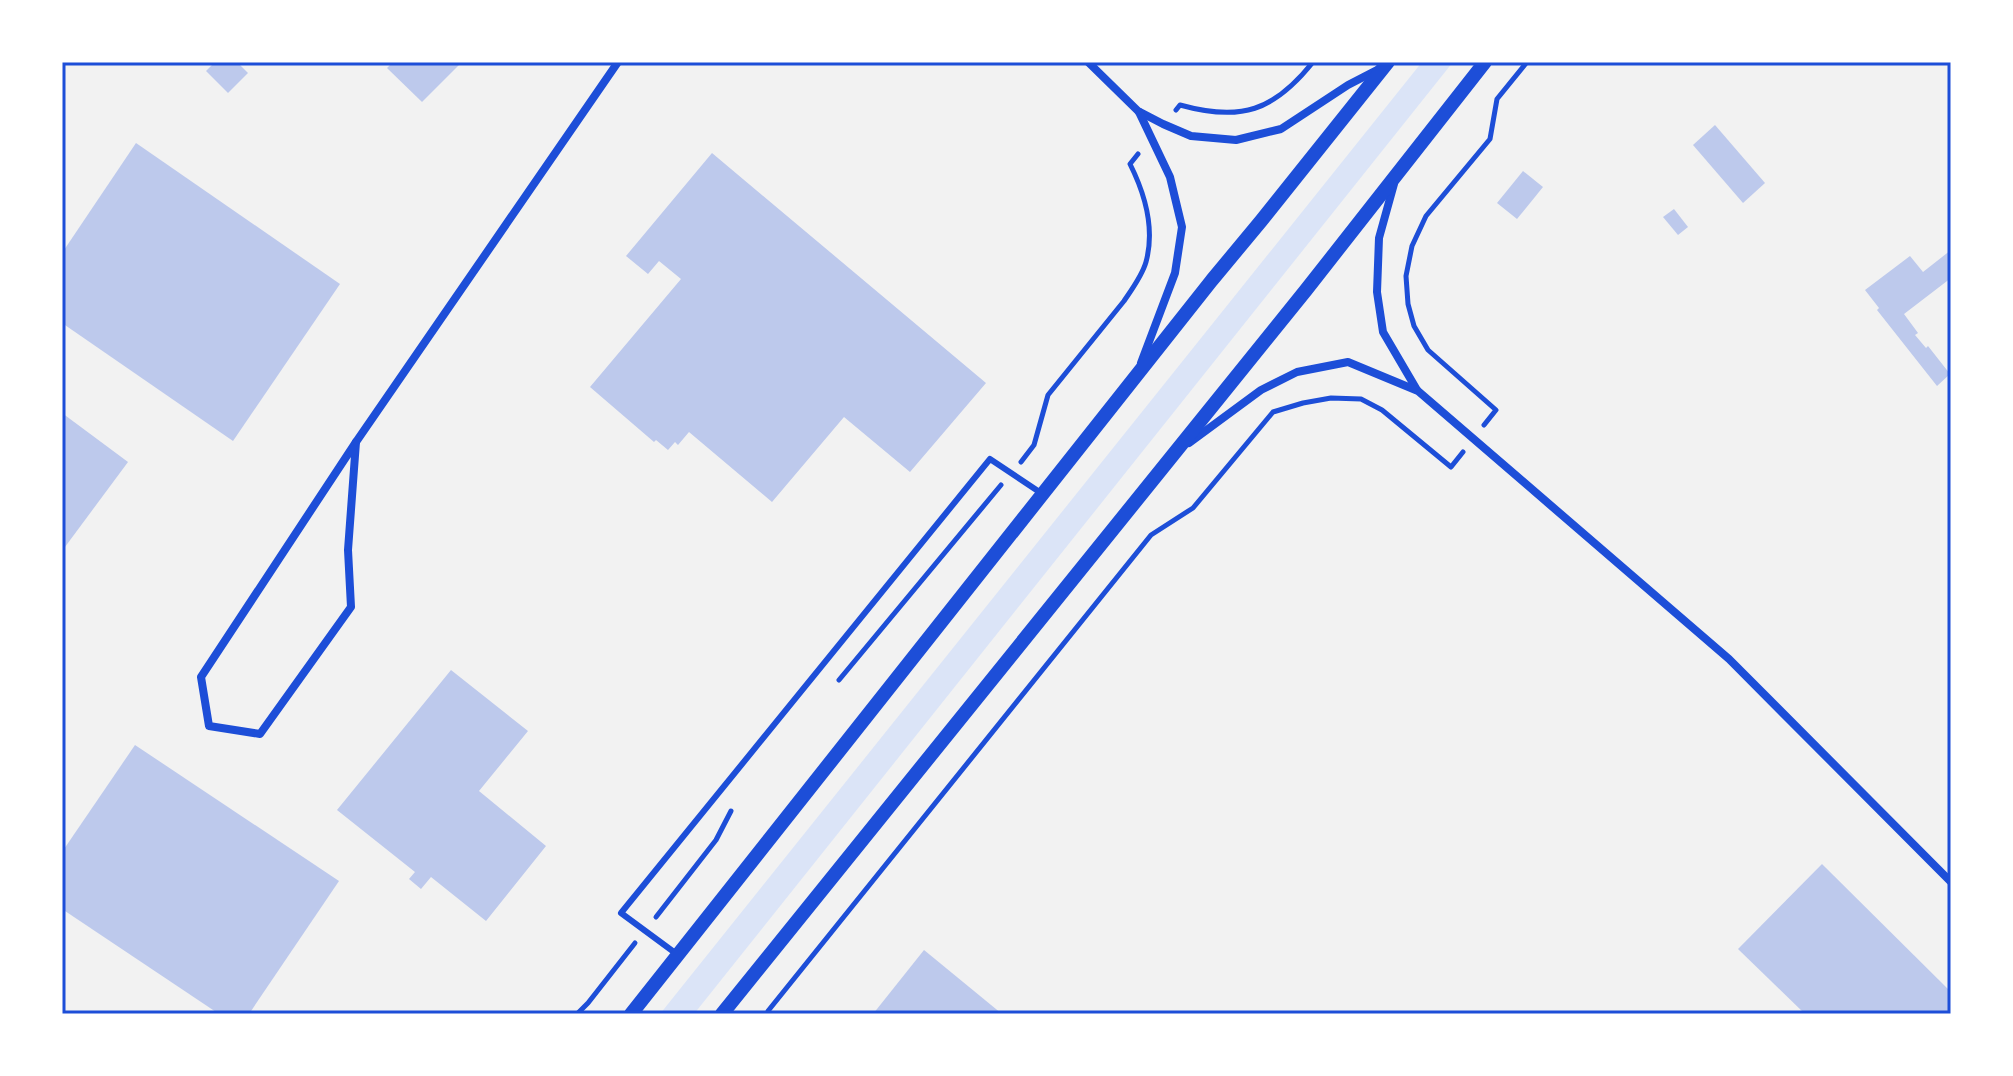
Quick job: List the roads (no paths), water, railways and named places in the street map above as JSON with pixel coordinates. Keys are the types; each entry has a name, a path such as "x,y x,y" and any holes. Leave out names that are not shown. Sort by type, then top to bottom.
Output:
{"street":[{"path":"356,442 348,550 351,607 260,734 209,726 201,677 356,442 618,62"},
{"path":"1088,62 1138,111 1191,136 1236,140 1281,129 1386,64"},
{"path":"722,1014 1306,290 1485,62"},
{"path":"631,1014 1386,64"},
{"path":"1135,378 1175,273 1182,227 1170,177 1138,111"},
{"path":"1398,172 1379,238 1377,292 1383,332 1418,391"},
{"path":"1172,456 1261,390 1297,372 1348,362 1418,391 1729,659 1951,882"}],"lane":[{"path":"678,955 621,913 990,459 1043,494"}]}
